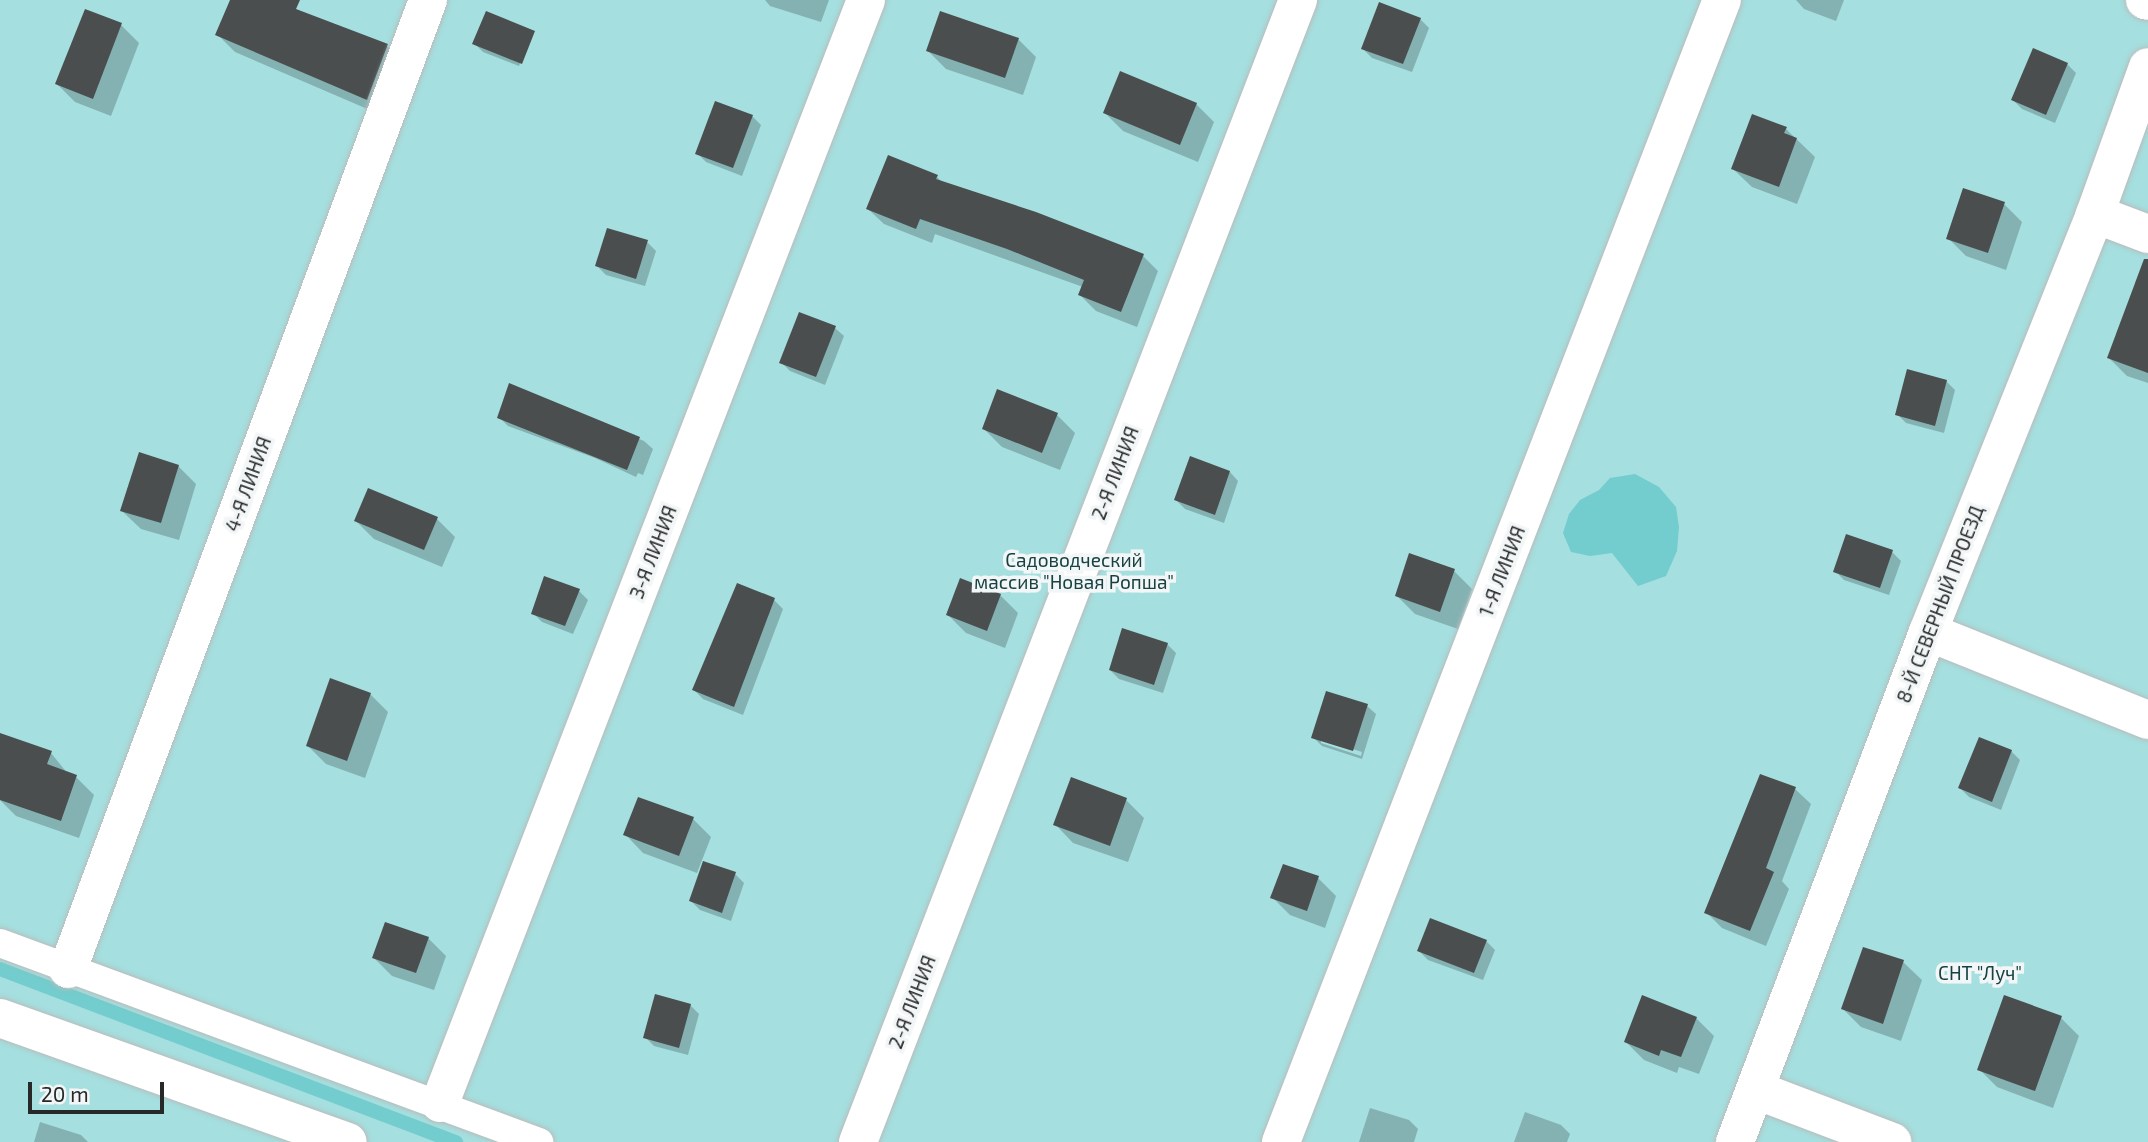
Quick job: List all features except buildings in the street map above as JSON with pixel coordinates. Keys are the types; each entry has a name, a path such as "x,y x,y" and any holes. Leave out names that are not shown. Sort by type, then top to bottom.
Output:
{"street":[{"name":"4-Я ЛИНИЯ","path":"68,969 428,0"},
{"name":"3-Я ЛИНИЯ","path":"440,1103 866,0"},
{"name":"2-Я ЛИНИЯ","path":"858,1142 1298,0"},
{"name":"1-Я ЛИНИЯ","path":"1281,1142 1723,0"},
{"name":"8-Й СЕВЕРНЫЙ ПРОЕЗД","path":"1735,1142 1928,632 2095,214 2148,67"},
{"path":"2095,214 2148,234"},
{"path":"1928,632 2148,720"},
{"path":"0,1018 348,1142"},
{"path":"1756,1090 1892,1142"}],"lane":[{"path":"0,943 440,1103 539,1142"}],"green space":[{"name":"Садоводческий массив \"Новая Ропша\"","path":"0,0 2148,0 2148,1142 0,1142"}],"shaded area":[{"path":"1635,474 1659,487 1676,507 1679,527 1677,551 1666,576 1638,586 1612,553 1590,556 1571,552 1563,533 1569,514 1580,500 1599,490 1610,478"}],"waterway":[{"path":"0,969 456,1142"}],"park label":[{"name":"СНТ \"Луч\"","path":"1980,973"}]}
